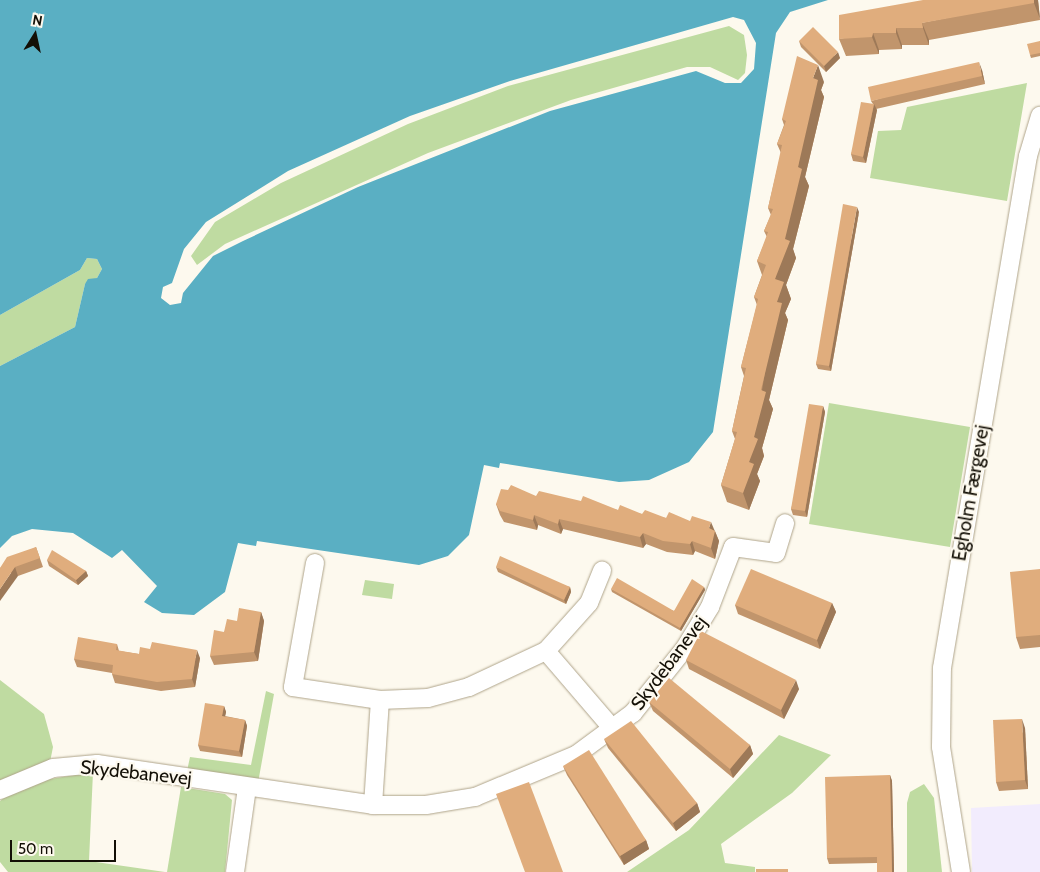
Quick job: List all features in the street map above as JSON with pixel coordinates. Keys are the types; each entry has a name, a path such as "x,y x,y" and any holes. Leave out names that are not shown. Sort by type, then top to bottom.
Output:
{"street":[{"name":"Egholm Færgevej","path":"961,872 941,747 942,668 1028,156 1040,116"},
{"name":"Skydebanevej","path":"0,790 53,768 97,764 247,788 373,805 426,805 476,797 555,766 633,713 685,648 710,607 733,547 776,553 785,523"},
{"path":"314,563 293,687 380,700 428,698 469,687 546,651 589,603 602,570"},
{"path":"546,651 612,728"},
{"path":"373,805 380,700"},
{"path":"234,872 247,788"}],"shaded area":[{"path":"1040,804 1040,872 972,872 971,808"}],"green space":[{"path":"729,26 744,35 747,55 745,73 738,80 710,67 687,67 571,100 428,153 225,244 197,265 191,256 215,222 281,183 408,124 508,86"},
{"path":"1027,83 1007,201 870,178 878,131 901,130 907,107"},
{"path":"87,258 97,259 102,269 97,278 85,284 75,327 0,366 0,315 80,270"},
{"path":"829,403 970,427 950,547 809,524"},
{"path":"365,580 394,584 392,599 362,595"},
{"path":"0,680 44,714 53,747 50,762 0,782"},
{"path":"266,691 274,694 258,783 187,771 190,757 251,765"},
{"path":"779,735 831,755 792,793 721,844 725,863 755,867 755,872 627,872 689,830"},
{"path":"93,772 89,861 165,872 8,872 0,862 0,801 13,790 44,780"},
{"path":"924,784 934,798 942,872 907,872 907,803 910,792"},
{"path":"181,787 225,794 232,800 225,872 167,872"}],"water":[{"path":"0,0 828,0 790,12 776,33 713,432 689,462 649,480 619,482 500,463 499,468 484,465 469,535 448,556 419,565 257,541 256,546 238,543 225,592 194,615 162,613 144,602 157,586 122,550 112,558 73,533 32,529 12,536 0,548 0,366 75,327 85,284 88,279 97,278 102,269 97,259 87,258 80,270 0,315","holes":["733,17 744,20 756,43 754,69 741,83 725,83 696,71 550,111 358,187 243,241 213,256 183,293 181,303 170,305 161,298 163,287 172,283 184,249 206,222 288,171 410,116 510,81"]}],"building":[{"path":"923,0 1034,0 1034,3 922,23 923,28 896,28 896,33 873,33 872,37 839,39 839,15"},
{"path":"813,27 838,52 824,66 799,41"},
{"path":"1040,41 1040,53 1030,55 1027,44"},
{"path":"797,56 818,65 813,78 818,80 798,167 802,169 785,239 790,241 775,279 784,282 777,302 782,303 761,390 766,392 754,437 758,439 749,462 754,464 743,493 721,485 737,432 732,431 746,368 741,367 758,299 754,297 766,265 757,261 768,232 764,231 773,209 768,208 782,145 777,144 786,121 782,119"},
{"path":"979,62 982,76 871,101 868,87"},
{"path":"861,102 874,104 863,157 851,154"},
{"path":"843,204 857,207 829,366 816,364"},
{"path":"809,404 823,406 805,511 791,509"},
{"path":"511,485 536,496 539,491 581,501 583,496 618,510 620,505 642,514 645,510 666,518 669,512 690,521 692,516 711,522 709,528 715,531 711,548 692,541 690,544 663,541 643,533 640,537 559,519 558,524 534,515 533,520 500,511 496,504 501,489 508,490"},
{"path":"36,547 40,558 15,567 0,589 0,568 7,557"},
{"path":"52,550 86,571 76,580 47,560"},
{"path":"500,556 570,587 564,600 496,567"},
{"path":"751,569 832,603 817,640 735,605"},
{"path":"1040,569 1040,635 1016,637 1010,572"},
{"path":"617,578 674,611 692,579 704,587 680,628 611,589"},
{"path":"239,608 261,612 254,652 210,656 214,630 224,632 227,619 237,621"},
{"path":"701,631 796,680 781,710 686,660"},
{"path":"78,637 117,644 116,650 139,654 140,647 150,649 152,642 197,650 192,679 157,682 112,674 113,665 74,659"},
{"path":"669,678 750,745 730,769 649,702"},
{"path":"205,703 224,706 222,716 245,720 239,751 198,745"},
{"path":"1022,719 1025,780 996,782 993,720"},
{"path":"631,721 697,803 673,823 604,739"},
{"path":"589,750 646,840 620,856 563,766"},
{"path":"890,775 892,872 877,872 877,857 827,858 825,777"},
{"path":"529,782 563,872 525,872 496,794"},
{"path":"756,869 788,869 788,872 756,872"}]}
